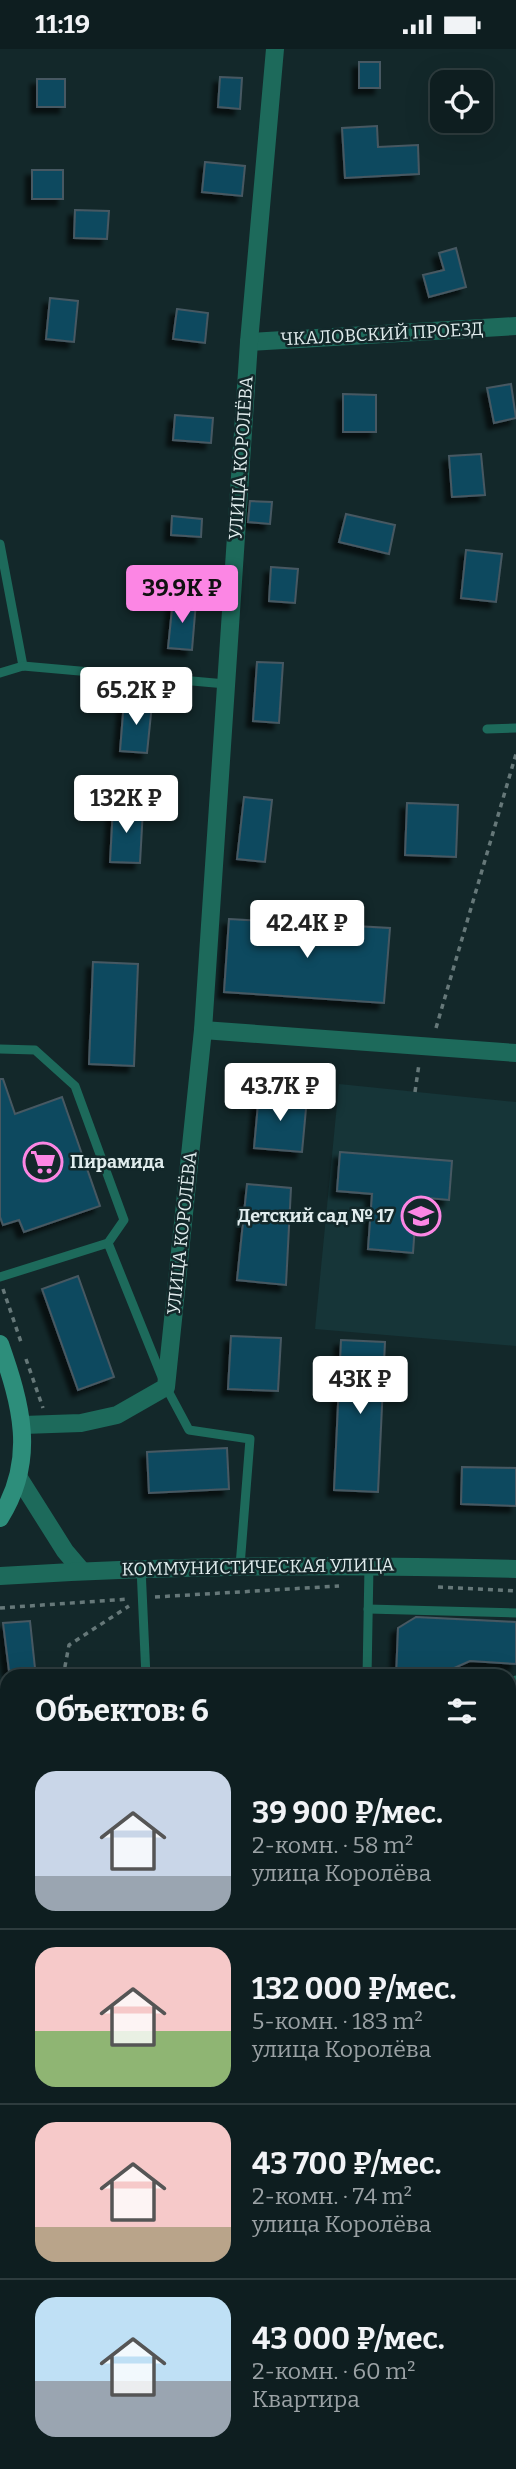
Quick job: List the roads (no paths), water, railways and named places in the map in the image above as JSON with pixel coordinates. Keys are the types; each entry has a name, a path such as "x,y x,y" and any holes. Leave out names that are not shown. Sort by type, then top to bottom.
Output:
{"main road":[{"path":"0,1344 8,1391 23,1425 19,1478 0,1518"}],"street":[{"name":"УЛИЦА КОРОЛЁВА","path":"166,1387 203,1030 249,342 275,49"},
{"name":"ЧКАЛОВСКИЙ ПРОЕЗД","path":"249,342 516,327"},
{"path":"203,1030 516,1053"},
{"path":"23,1425 81,1423 117,1415 166,1387"},
{"path":"19,1478 65,1551 82,1571"},
{"name":"КОММУНИСТИЧЕСКАЯ УЛИЦА","path":"0,1576 141,1567 369,1565 516,1569"}],"lane":[{"path":"0,544 23,666"},
{"path":"0,673 23,666 226,684"},
{"path":"487,729 516,728"},
{"path":"0,1049 35,1050 75,1086 124,1220 108,1243 0,1277"},
{"path":"108,1243 166,1387 189,1430 250,1439 240,1566"},
{"path":"367,1669 369,1565"},
{"path":"141,1567 146,1669"},
{"path":"368,1609 516,1613"}],"place":[{"name":"Пирамида","path":"43,1162"},
{"name":"Детский сад № 17","path":"421,1216"}]}
